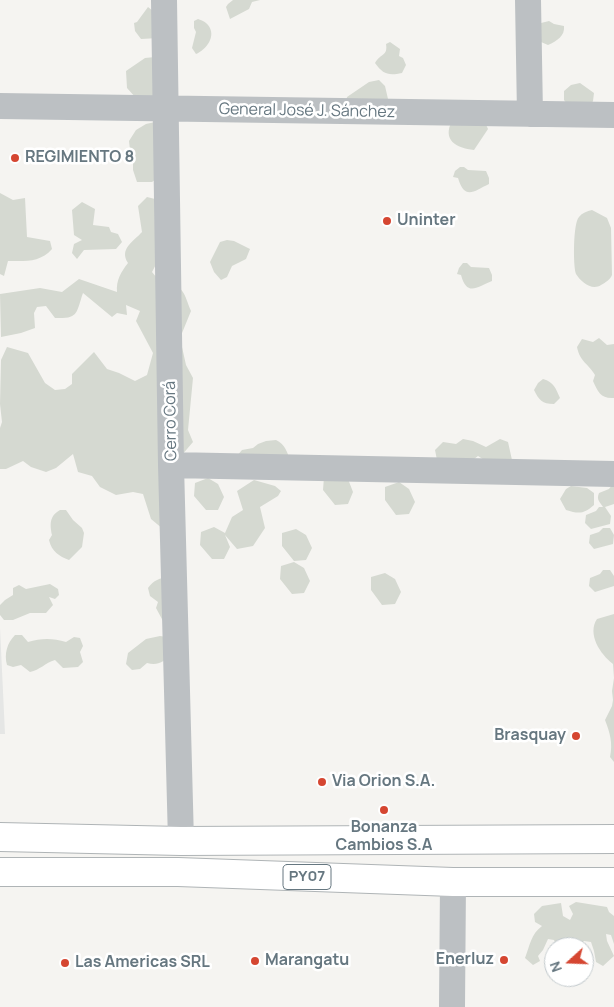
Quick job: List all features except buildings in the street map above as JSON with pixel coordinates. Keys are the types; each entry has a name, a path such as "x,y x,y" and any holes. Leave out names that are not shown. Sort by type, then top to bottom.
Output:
{"highway":[{"name":"PY07","path":"0,837 182,842 614,839"},
{"name":"PY07","path":"0,872 178,872 453,882 614,882"}],"street":[{"name":"Cerro Corá","path":"164,0 171,465 182,842"},
{"path":"528,0 530,114"},
{"name":"General José J. Sánchez","path":"0,106 614,114"},
{"path":"171,465 614,474"},
{"path":"452,1007 453,882"}],"shaded area":[{"path":"233,0 260,0 252,2 249,9 230,19 226,7"},
{"path":"148,7 153,11 159,38 141,39 135,31 134,23 137,22"},
{"path":"198,19 207,24 210,29 211,38 207,46 196,54 192,48 196,32 194,21"},
{"path":"549,21 564,26 564,30 560,38 548,45 541,42 537,24"},
{"path":"390,42 400,49 399,56 403,58 406,65 402,73 386,73 375,63 385,53 386,44"},
{"path":"155,57 160,100 136,98 127,88 126,71 145,58"},
{"path":"379,80 385,86 388,99 346,104 347,97 369,82"},
{"path":"580,83 594,93 593,101 590,106 570,108 564,100 564,91 571,85"},
{"path":"483,118 488,129 474,150 456,145 450,138 449,128 452,121"},
{"path":"155,122 162,175 152,182 137,182 133,170 133,159 129,141 136,130 146,124"},
{"path":"460,167 468,170 486,171 489,184 467,192 458,178 453,177 455,171"},
{"path":"0,193 13,200 25,198 27,237 50,241 52,249 37,259 8,261 4,276 0,274"},
{"path":"147,197 163,201 162,253 152,272 162,284 175,285 182,291 191,311 180,338 186,365 193,378 188,430 193,442 181,456 163,529 151,519 143,494 133,492 116,495 100,487 92,476 78,472 73,454 56,468 46,472 31,467 23,461 6,469 0,469 0,428 2,422 0,404 1,360 7,347 28,353 45,383 55,390 65,389 72,384 72,374 94,352 107,369 135,381 147,375 153,353 136,321 140,311 126,305 127,315 117,313 112,317 83,293 73,316 55,318 46,306 37,307 34,313 35,328 1,337 0,294 40,288 62,292 79,279 117,292 120,276 128,263 125,254 126,250 142,232 138,206"},
{"path":"82,202 95,209 93,225 109,227 111,232 118,234 122,242 116,249 84,250 77,259 72,253 74,244 82,240 74,235 72,210"},
{"path":"592,210 607,218 611,228 612,275 598,287 584,283 575,270 574,254 577,221 582,214"},
{"path":"234,241 250,249 246,259 232,266 227,277 221,280 214,272 210,262 220,242"},
{"path":"463,263 467,263 471,267 489,268 492,281 477,288 469,288 463,282 461,275 457,274"},
{"path":"599,338 607,345 614,344 614,398 603,396 598,391 593,381 595,375 578,352 577,347 582,339 593,342"},
{"path":"543,379 552,384 559,395 560,398 554,404 541,401 534,390"},
{"path":"463,439 486,447 500,439 508,442 512,460 492,465 478,456 469,463 437,460 435,450 443,442 456,444"},
{"path":"276,440 284,446 290,460 236,457 242,450 253,448 266,441"},
{"path":"324,477 348,479 353,492 348,504 335,505 323,490"},
{"path":"208,478 218,484 224,497 218,510 206,510 194,496 195,483"},
{"path":"254,480 275,486 281,491 278,496 260,507 265,528 253,546 237,549 225,535 230,547 224,559 212,559 200,545 201,532 214,527 225,533 232,517 243,510 237,491"},
{"path":"399,482 409,489 415,502 409,514 396,515 385,500 385,487"},
{"path":"614,485 614,504 605,507 611,516 610,524 591,529 585,523 586,515 596,511 599,507 603,507 598,499 598,495 609,489"},
{"path":"571,486 587,488 594,493 594,505 581,512 566,510 560,499 566,489"},
{"path":"60,510 66,510 82,528 84,533 82,547 69,560 56,553 49,540 52,535 52,518"},
{"path":"603,528 610,528 614,535 613,544 594,549 589,543 590,535 599,532"},
{"path":"296,529 306,535 312,548 306,560 294,561 282,546 282,533"},
{"path":"294,562 304,568 310,581 304,593 292,594 280,579 281,566"},
{"path":"603,570 610,570 614,576 614,586 595,592 589,586 590,578 600,574"},
{"path":"385,573 395,579 401,592 395,604 382,605 371,590 371,577"},
{"path":"170,577 163,621 156,608 158,602 150,596 148,588 157,580"},
{"path":"50,584 58,589 59,595 55,599 49,597 53,605 46,613 30,613 13,620 4,620 0,615 0,605 13,595 13,588 19,585 26,589"},
{"path":"614,614 614,678 613,664 596,643 593,631 597,619"},
{"path":"0,628 5,734 0,734"},
{"path":"15,635 22,635 28,642 47,639 66,642 74,637 80,638 83,646 80,652 83,662 78,667 63,668 55,660 30,672 21,665 13,667 7,665 7,649"},
{"path":"160,636 167,637 171,655 157,664 147,663 140,669 132,670 126,664 128,653 146,639"},
{"path":"614,678 614,762 610,757 610,738 605,720 612,706"},
{"path":"576,902 607,907 614,916 614,944 611,935 606,934 614,956 603,966 596,962 594,937 544,937 544,948 538,956 540,961 533,965 525,958 533,936 542,926 535,922 534,914 542,906 561,903 563,916 570,920 573,914 569,906"}],"place":[{"name":"REGIMIENTO 8","path":"15,158"},
{"name":"Uninter","path":"387,221"},
{"name":"Brasquay","path":"576,736"},
{"name":"Via Orion S.A.","path":"322,782"},
{"name":"Bonanza Cambios S.A","path":"384,810"},
{"name":"Enerluz","path":"504,960"},
{"name":"Marangatu","path":"255,961"},
{"name":"Las Americas SRL","path":"65,963"}]}
